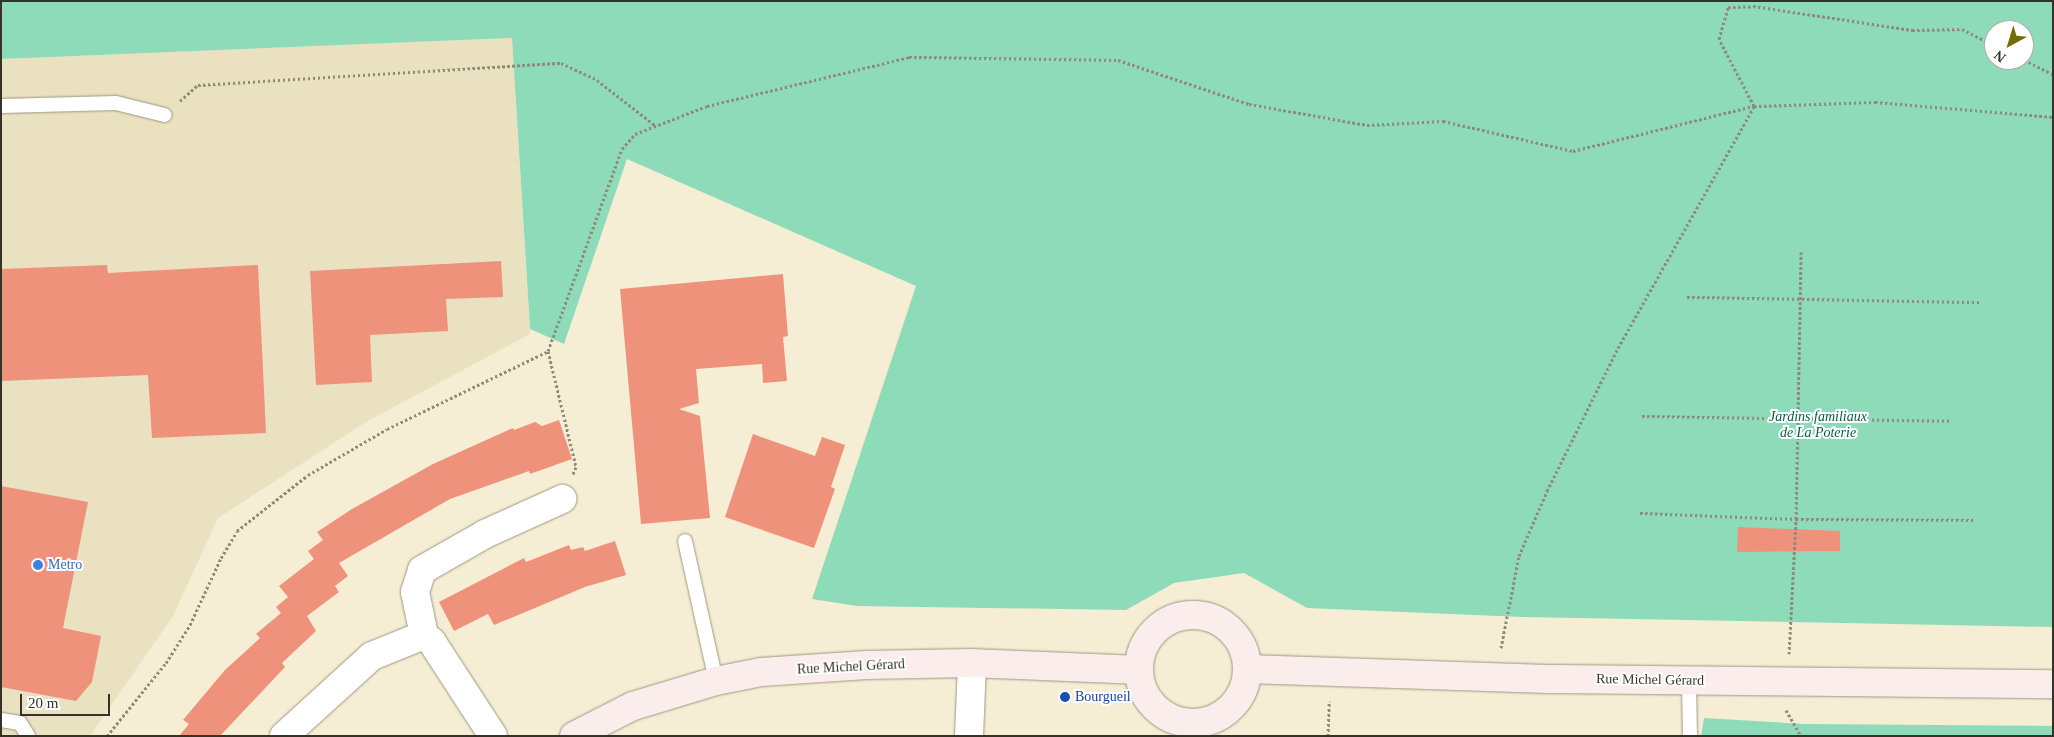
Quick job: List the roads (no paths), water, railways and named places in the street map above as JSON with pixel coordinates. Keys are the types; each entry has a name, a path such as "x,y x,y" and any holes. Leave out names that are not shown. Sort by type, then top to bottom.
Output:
{"street":[{"path":"493,736 432,642 424,635 414,592 422,570 485,534 562,499"},
{"path":"1187,616 1209,618 1228,629 1242,647 1247,669 1242,692 1232,707 1218,717 1191,730 1160,712 1145,693 1139,670 1144,648 1156,630 1187,616"},
{"path":"284,736 372,656 424,635"},
{"path":"969,736 972,663"},
{"name":"Rue Michel Gérard","path":"574,736 634,706 716,681 760,672 867,665 972,663 1139,670"},
{"name":"Rue Michel Gérard","path":"1247,669 1495,678 2053,684"}],"lane":[{"path":"1,106 116,103 165,115"},
{"path":"685,541 716,681"},
{"path":"1689,681 1690,736"},
{"path":"1,720 20,723 28,736"}],"place":[{"name":"Metro","path":"38,565"},
{"name":"Bourgueil","path":"1065,697"}],"park label":[{"name":"Jardins familiaux de La Poterie","path":"1818,426"}]}
